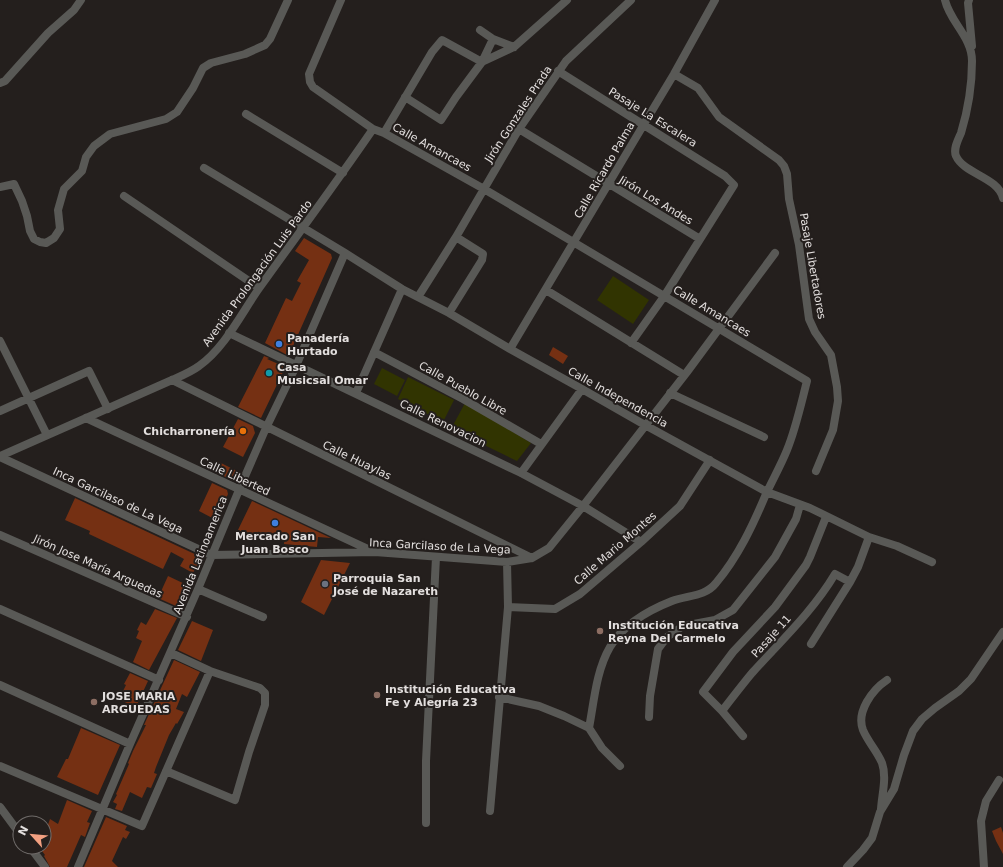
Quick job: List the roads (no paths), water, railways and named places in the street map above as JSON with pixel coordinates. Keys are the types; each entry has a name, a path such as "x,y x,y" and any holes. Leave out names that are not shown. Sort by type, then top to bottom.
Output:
{"street":[{"path":"0,83 5,81 48,33 74,10 82,0"},
{"path":"0,187 14,184 22,201 30,231 34,239 46,243 54,238 60,229 58,210 64,189 82,170 86,157 94,146 110,134 166,120 177,112 193,88 203,68 211,63 245,54 265,45 270,39 288,0"},
{"name":"Calle Amancaes","path":"341,0 309,74 310,82 313,87 372,129 384,133 484,189 665,295 807,381 787,450 753,525 735,557 716,584 707,592 673,600 642,616 633,622 610,646 599,677 589,728"},
{"path":"482,62 514,47 567,0"},
{"name":"Jirón Gonzales Prada","path":"418,297 456,237 519,129 558,71 566,60 631,0"},
{"name":"Calle Ricardo Palma","path":"510,350 674,74 715,0"},
{"path":"945,0 954,20 969,42 972,59"},
{"path":"969,0 972,59 971,84 968,106 956,144 956,155 961,164 994,185 1002,194 1003,198"},
{"path":"480,30 493,39 514,47"},
{"path":"405,97 441,120 482,62 493,39"},
{"path":"384,133 432,52 442,40 482,62"},
{"name":"Pasaje La Escalera","path":"558,71 725,176 734,185 700,239"},
{"name":"Pasaje Libertadores","path":"674,74 698,88 719,117 779,160 784,166 787,174 790,199 799,245 809,319 815,332 831,355 837,387 838,401 833,430 816,471"},
{"path":"246,114 343,173"},
{"name":"Avenida Prolongación Luis Pardo","path":"0,457 172,380 199,366 211,355 229,333 259,288 343,173 372,129"},
{"name":"Jirón Los Andes","path":"519,129 700,239"},
{"name":"Calle Independencia","path":"204,168 402,289 449,313 510,350 582,389 645,426 768,492 870,537 897,546 932,562"},
{"path":"124,196 259,288"},
{"path":"449,313 482,260 483,254 456,237"},
{"path":"632,343 665,295 700,239"},
{"name":"Avenida Latinoamerica","path":"78,867 130,744 187,617 239,490 266,428 296,366 345,253"},
{"name":"Inca Garcilaso de La Vega","path":"0,457 212,555 375,552 436,558 507,562 532,558 549,548 583,506 720,328 775,253"},
{"path":"356,393 402,289"},
{"path":"546,290 684,375"},
{"name":"Calle Renovacion","path":"229,333 520,473 583,506 641,542"},
{"path":"0,341 47,436"},
{"name":"Calle Pueblo Libre","path":"374,352 463,399 541,444"},
{"path":"0,411 89,371 108,408"},
{"name":"Calle Huaylas","path":"172,380 266,428 532,558"},
{"path":"520,473 582,389"},
{"path":"670,393 764,437"},
{"name":"Calle Liberted","path":"86,418 375,552"},
{"name":"Calle Mario Montes","path":"508,607 555,609 580,594 641,542 680,506 710,460"},
{"path":"649,717 650,696 658,649 667,637 683,626 716,620 733,610 774,557 796,518 800,505"},
{"path":"743,736 722,711 703,692 733,652 775,607 806,565 826,517"},
{"name":"Jirón Jose María Arguedas","path":"0,535 187,617"},
{"path":"811,644 850,582 858,567 870,537"},
{"path":"426,823 426,761 436,558"},
{"path":"490,811 508,607 507,562"},
{"name":"Pasaje 11","path":"722,711 751,674 809,611 826,589 835,574 850,582"},
{"path":"198,590 263,618"},
{"path":"0,609 159,680"},
{"path":"880,812 894,789 913,731 922,719 970,680 1003,632"},
{"path":"166,771 235,800 265,705 265,693 260,688 210,671 170,653"},
{"path":"0,766 142,826 210,671"},
{"path":"847,867 872,838 880,812 884,776 882,763 864,731 862,726 862,717 866,704 872,693 887,680"},
{"path":"0,686 130,744"},
{"path":"500,697 539,706 589,728 602,748 620,766"},
{"path":"984,867 981,821 986,801 999,780"},
{"path":"0,807 12,823"},
{"path":"36,855 45,867"}],"place":[{"name":"Panadería Hurtado","path":"279,344"},
{"name":"Casa Musicsal Omar","path":"269,373"},
{"name":"Chicharronería","path":"243,431"},
{"name":"Mercado San Juan Bosco","path":"275,523"},
{"name":"Parroquia San José de Nazareth","path":"325,584"},
{"name":"Institución Educativa Reyna Del Carmelo","path":"600,631"},
{"name":"Institución Educativa Fe y Alegría 23","path":"377,695"},
{"name":"JOSE MARIA ARGUEDAS","path":"94,702"}]}
